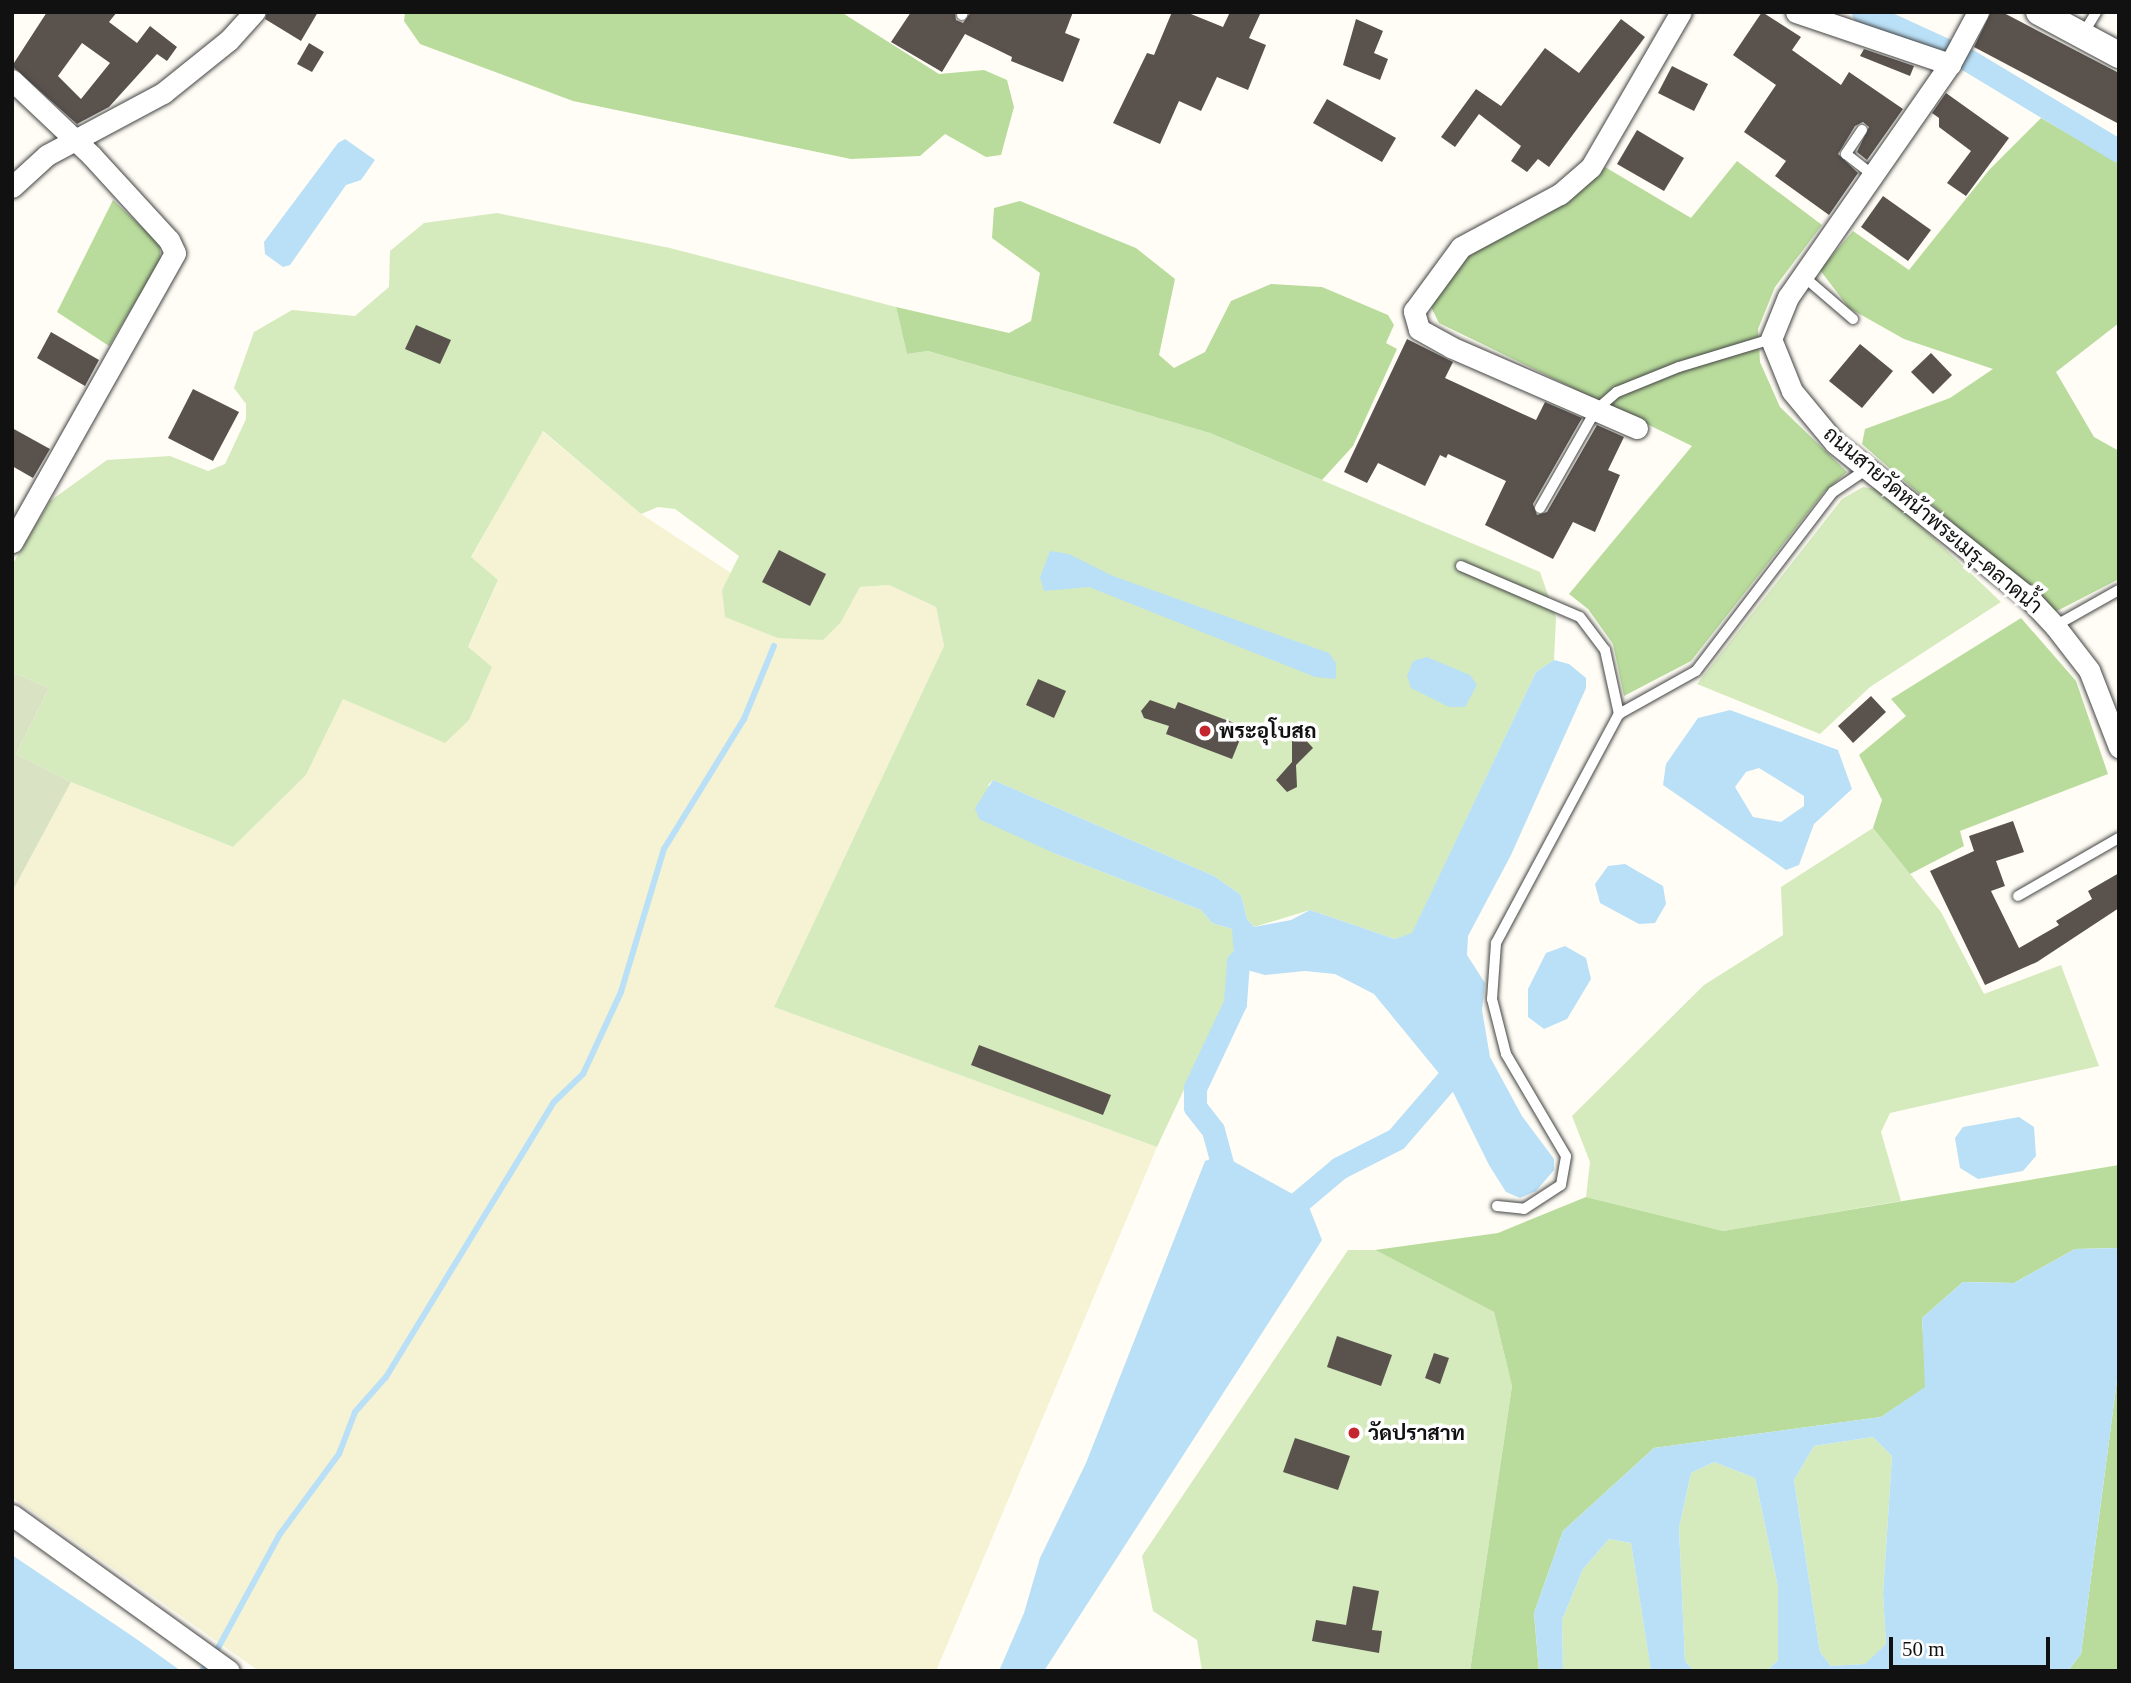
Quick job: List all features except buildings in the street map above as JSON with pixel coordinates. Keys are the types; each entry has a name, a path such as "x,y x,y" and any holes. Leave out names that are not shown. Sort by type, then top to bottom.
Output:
{"street":[{"path":"12,187 47,155 163,93 229,40 254,12"},
{"path":"1637,428 1451,347 1419,329 1414,311 1461,247 1560,194 1591,167 1681,12"},
{"path":"1796,12 1950,64"},
{"path":"1771,339 1788,297 1950,64 1978,12"},
{"path":"2039,12 2081,37 2119,55"},
{"path":"12,80 75,141 169,240 175,253 12,542"},
{"name":"ถนนสายวัดหน้าพระเมรุ-ตลาดน้ำ","path":"1771,339 1792,391 1835,443 2027,596 2055,626 2090,670 2119,747"},
{"path":"12,1515 229,1671"}],"lane":[{"path":"2081,37 2096,12"},
{"path":"1862,130 1846,154 1874,176"},
{"path":"1803,276 1853,319"},
{"path":"1540,508 1595,410 1617,392 1679,367 1771,339"},
{"path":"1497,1206 1524,1209 1561,1185 1566,1156 1506,1054 1492,999 1496,943 1619,714 1696,671 1833,492 1867,469"},
{"path":"1461,566 1580,617 1605,650 1619,714"},
{"path":"2055,626 2119,590"},
{"path":"2018,896 2119,838"}],"shaded area":[{"path":"542,431 641,514 731,573 722,590 841,622 860,587 889,585 936,607 944,646 774,1007 1157,1147 936,1671 259,1671 12,1497 12,892 71,782 233,847 306,775 343,699 468,648 498,581 471,558"}],"green space":[{"path":"405,12 841,12 939,74 984,70 1007,80 1014,107 1001,155 986,157 945,134 920,156 851,159 573,101 420,44 404,21"},
{"path":"2041,118 2119,163 2119,323 2056,372 2094,437 2119,451 2119,579 2055,612 1862,444 1865,429 1950,398 1993,369 1904,339 1849,308 1820,270 1853,231 1909,270 1989,170"},
{"path":"1737,161 1822,225 1775,287 1758,329 1760,362 1780,407 1847,472 1824,492 1691,661 1624,696 1613,644 1588,609 1569,594 1692,446 1439,323 1431,307 1462,259 1514,225 1572,199 1605,167 1691,218"},
{"path":"113,200 159,243 161,259 109,346 57,312"},
{"path":"1020,201 1136,248 1175,279 1159,355 1174,368 1205,352 1231,301 1271,284 1322,287 1388,315 1394,325 1386,343 1397,349 1353,446 1322,480 1210,433 928,351 907,354 896,307 1009,333 1031,321 1040,273 992,238 994,208"},
{"path":"497,213 670,248 896,307 907,354 928,351 1210,433 1540,572 1556,618 1554,660 1536,672 1412,934 1395,939 1310,910 1254,927 1247,919 1241,895 1214,876 993,780 988,785 1056,854 1201,910 1212,923 1232,929 1235,939 1229,994 1157,1147 774,1007 944,646 936,607 889,585 860,587 841,622 823,640 778,638 725,617 722,590 739,556 675,509 658,507 641,514 543,431 471,557 498,580 468,647 492,667 469,720 445,743 343,699 306,775 233,847 71,782 16,754 49,688 12,672 12,565 50,501 107,460 170,456 208,471 225,464 246,419 246,404 234,388 254,332 292,310 355,316 389,287 390,251 424,223"},
{"path":"1863,487 1883,490 2001,602 1870,687 1820,734 1697,684 1842,499"},
{"path":"2021,618 2076,681 2108,774 1960,831 1964,846 1910,874 1873,828 1882,800 1859,755 1906,716 1891,699"},
{"path":"12,672 49,688 16,754 71,782 12,892"},
{"path":"1873,828 1941,912 1984,994 2061,965 2099,1066 1890,1113 1881,1132 1901,1201 1723,1231 1586,1197 1590,1162 1572,1116 1704,985 1783,935 1781,887"},
{"path":"2119,1165 2119,1248 2075,1249 2014,1283 1963,1282 1922,1318 1926,1387 1881,1417 1654,1448 1563,1531 1534,1613 1539,1671 1470,1671 1512,1386 1494,1312 1375,1250 1498,1233 1586,1197 1723,1231"},
{"path":"1348,1250 1375,1250 1494,1312 1512,1386 1470,1671 1202,1671 1197,1640 1153,1611 1142,1556"},
{"path":"2119,1365 2119,1671 2068,1671 2081,1654"},
{"path":"1873,1437 1892,1456 1883,1594 1886,1644 1866,1664 1831,1666 1820,1652 1794,1480 1814,1446"},
{"path":"1714,1462 1755,1478 1778,1587 1778,1660 1767,1671 1694,1671 1685,1661 1679,1528 1691,1473"},
{"path":"1609,1539 1631,1543 1651,1670 1563,1671 1562,1620 1583,1569"}],"water":[{"path":"345,139 375,160 361,180 346,185 290,265 283,267 265,254 264,242 338,143"},
{"path":"1050,551 1069,554 1113,576 1329,653 1336,663 1336,679 1315,677 1089,587 1044,591 1040,577"},
{"path":"1427,657 1470,675 1477,685 1465,707 1449,707 1411,688 1407,676 1413,661"},
{"path":"1554,660 1569,664 1586,678 1586,688 1511,855 1468,936 1467,955 1485,983 1482,1010 1490,1057 1522,1116 1554,1159 1554,1170 1536,1191 1520,1198 1506,1192 1489,1165 1451,1088 1374,994 1335,974 1305,971 1265,975 1247,970 1234,955 1232,929 1212,923 1201,910 1056,854 979,819 975,808 993,780 1214,876 1241,895 1247,919 1254,927 1291,920 1310,910 1395,939 1412,933 1536,672"},
{"path":"1730,710 1838,750 1852,789 1814,824 1799,865 1786,870 1663,785 1666,764 1698,718","holes":["1759,768 1804,796 1804,806 1781,822 1753,817 1735,787 1746,772"]},
{"path":"1625,864 1663,886 1666,904 1655,923 1639,924 1600,903 1595,884 1608,866"},
{"path":"1565,946 1586,958 1591,979 1567,1019 1544,1029 1528,1017 1528,989 1546,953"},
{"path":"2019,1117 2034,1127 2036,1156 2023,1171 1978,1179 1960,1168 1955,1138 1963,1127"},
{"path":"1222,1155 1307,1202 1322,1240 1044,1671 999,1671 1024,1613 1040,1558 1086,1463 1205,1161"},
{"path":"2119,1248 2119,1365 2081,1654 2068,1671 1767,1671 1778,1660 1778,1587 1755,1478 1714,1462 1691,1473 1679,1528 1685,1661 1694,1671 1651,1671 1631,1543 1609,1539 1583,1569 1562,1620 1563,1671 1539,1671 1534,1613 1563,1531 1654,1448 1881,1417 1925,1387 1922,1318 1963,1282 2014,1283 2075,1249","holes":["1873,1437 1892,1456 1883,1594 1886,1644 1865,1664 1831,1666 1820,1652 1794,1480 1814,1446"]},
{"path":"12,1555 135,1638 181,1671 12,1671"}],"waterway":[{"path":"1863,12 1944,49"},
{"path":"1968,60 2119,151"},
{"path":"218,1648 280,1534 339,1454 355,1412 386,1377 554,1102 583,1074 621,992 664,849 744,719 774,646"},
{"path":"1325,939 1421,985 1456,1044 1459,1066 1396,1139 1339,1168 1288,1211 1230,1193 1213,1130 1195,1107 1195,1088 1235,1003 1238,962 1259,945 1325,939"}],"place":[{"name":"พระอุโบสถ","path":"1205,731"},
{"name":"วัดปราสาท","path":"1354,1433"}]}
